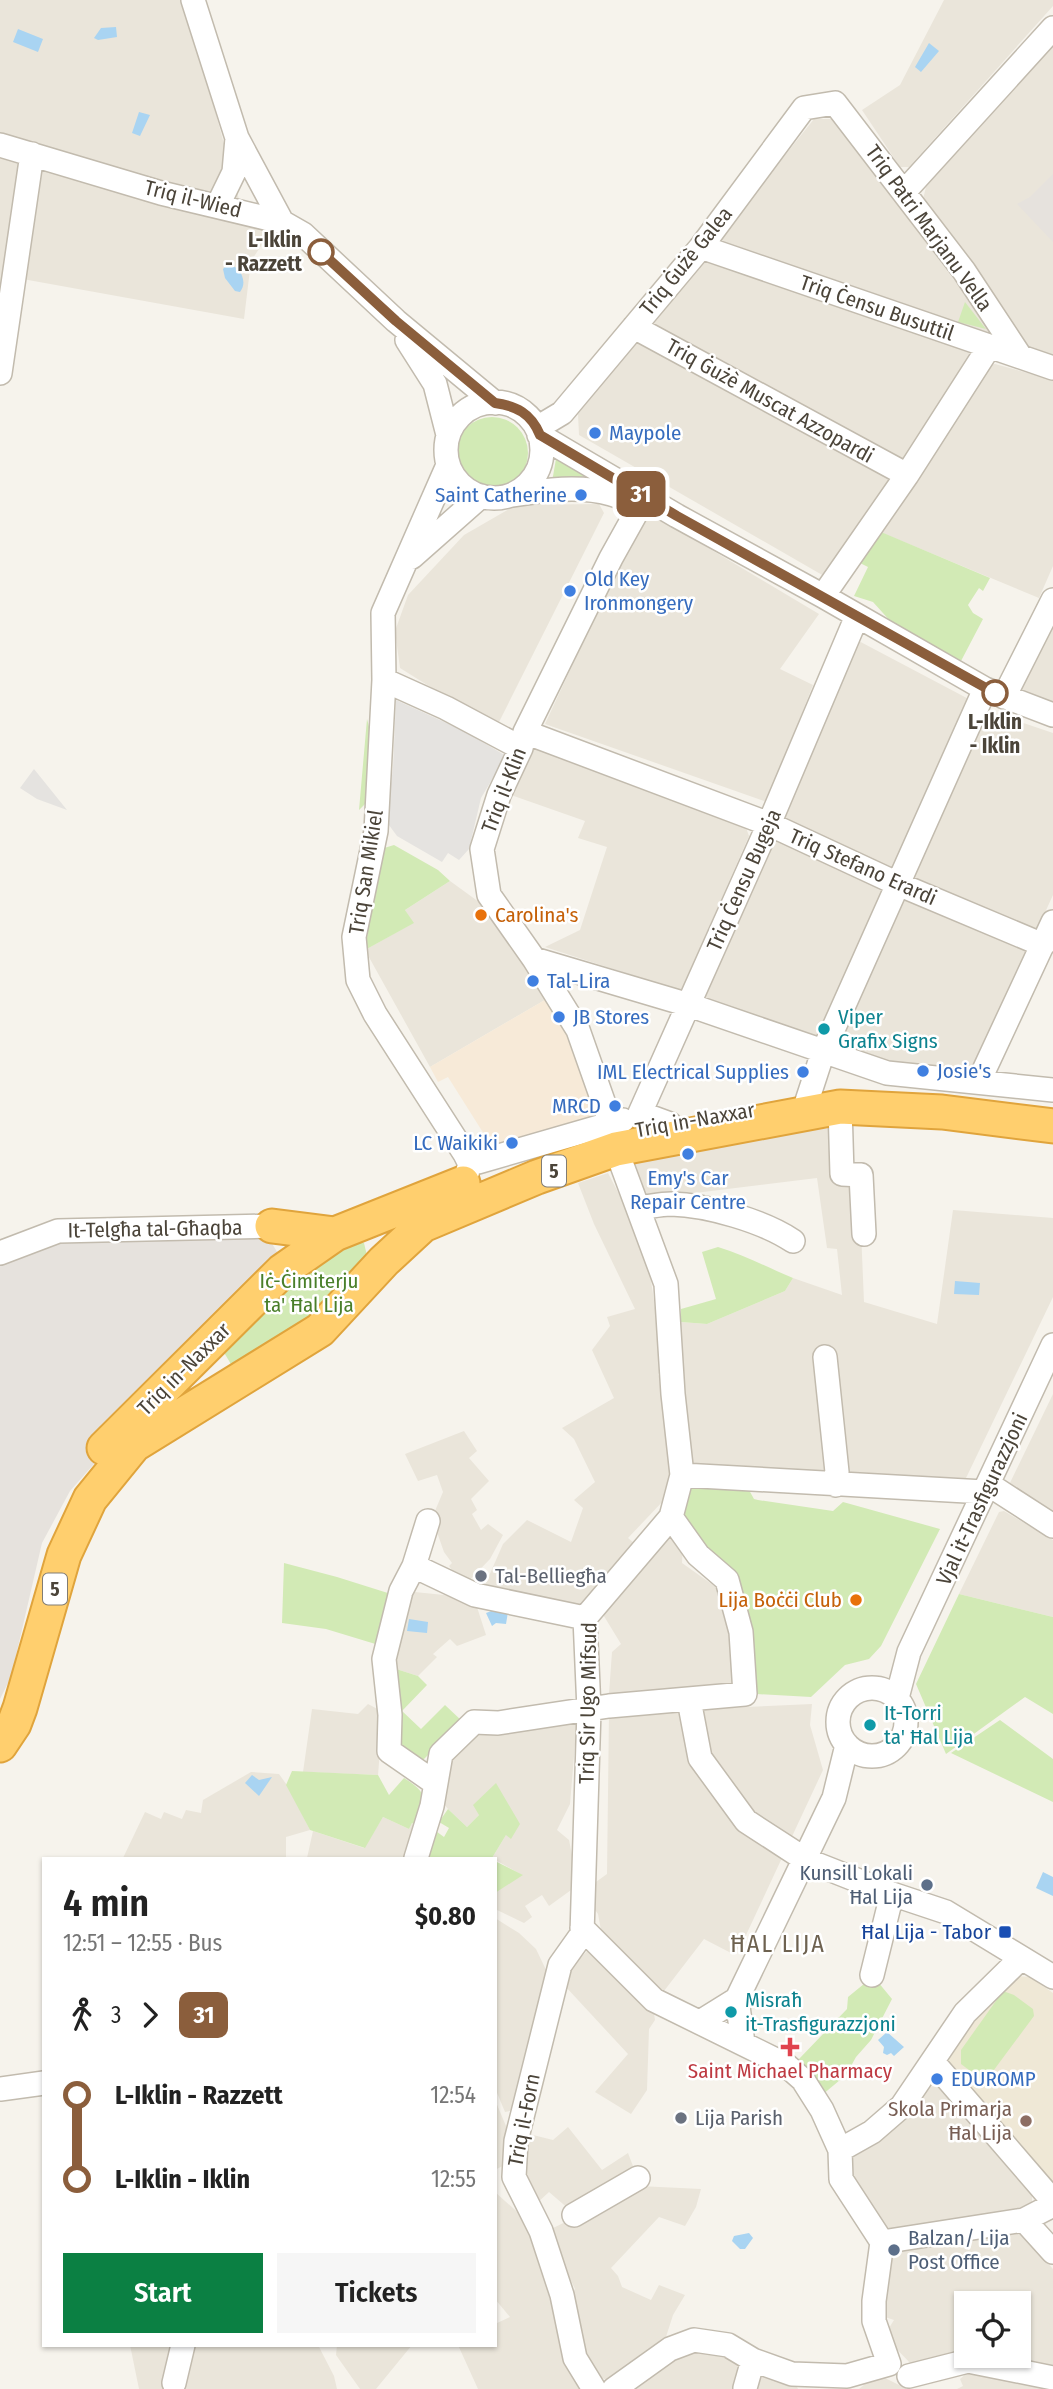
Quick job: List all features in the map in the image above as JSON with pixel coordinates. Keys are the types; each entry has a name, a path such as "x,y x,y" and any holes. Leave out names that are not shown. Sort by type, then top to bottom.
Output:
{"highway":[{"name":"Triq in-Naxxar","path":"125,1440 235,1381 320,1330 384,1261 423,1225 537,1177 614,1136 655,1118 878,1092 1053,1109"},
{"name":"Triq in-Naxxar","path":"125,1440 201,1352 282,1271 343,1231 475,1168 614,1136 840,1107 942,1112 1053,1126"},
{"path":"272,1226 373,1231 387,1249 384,1261"},
{"path":"272,1226 284,1241 282,1271"},
{"path":"201,1352 201,1363 208,1375 215,1380 235,1381"},
{"name":"5","path":"0,1711 22,1649 40,1569 51,1534 93,1461 125,1440"},
{"name":"5","path":"0,1745 14,1724 20,1708 64,1555 90,1499 125,1440"}],"street":[{"path":"193,0 237,138 282,222"},
{"path":"905,192 1053,28"},
{"name":"Triq Patri Marjanu Vella","path":"835,103 964,271 1020,356"},
{"name":"Triq Ġużè Galea","path":"538,431 562,413 701,247 804,108 835,103"},
{"path":"218,205 234,172 237,138"},
{"name":"Triq il-Wied","path":"0,145 161,192 282,222 303,234 396,321 495,403"},
{"path":"0,373 32,155"},
{"name":"Triq Ċensu Busuttil","path":"701,247 1053,368"},
{"name":"Triq il-Wied","path":"396,321 435,384 448,435"},
{"name":"Triq Ġużè Muscat Azzopardi","path":"634,327 907,475"},
{"path":"823,596 907,475 989,347"},
{"path":"508,495 522,489 533,478 540,464 542,449 538,431 526,413 516,406 490,401 464,412 448,435 448,465 461,485 481,496 495,498 548,489 611,494 640,506 677,516"},
{"path":"538,431 677,516 994,693 1053,715"},
{"name":"Triq San Mikiel","path":"448,465 383,613 384,680 376,831 354,937 358,979 375,1014 475,1168"},
{"name":"Triq il-Klin","path":"611,494 618,519 611,558"},
{"name":"Triq San Mikiel","path":"404,563 481,496"},
{"name":"Triq il-Klin","path":"614,1136 578,1030 534,959 489,895 482,849 499,795 523,740 611,558 640,506"},
{"path":"807,1101 823,1052 898,884 994,693 1053,600"},
{"name":"Triq Ċensu Bugeja","path":"655,1118 689,1005 857,616"},
{"name":"Triq Stefano Erardi","path":"384,680 523,740 769,824 898,884 1043,945"},
{"path":"979,1081 1053,922"},
{"path":"534,959 689,1005 887,1073 1053,1090"},
{"path":"840,1107 842,1174 861,1175 864,1234"},
{"name":"Triq Sir Ugo Mifsud","path":"582,1928 589,1710 585,1618 671,1517 682,1475 673,1394 666,1284 614,1136"},
{"path":"638,1208 671,1205 719,1212 781,1233 793,1241"},
{"name":"It-Telgħa tal-Għaqba","path":"0,1253 58,1231 272,1226"},
{"name":"Vjal it-Trasfigurazzjoni","path":"834,1798 870,1756 882,1755 892,1750 902,1739 906,1719 904,1708 897,1698 909,1652 1053,1345"},
{"path":"825,1357 837,1472 836,1485"},
{"path":"682,1475 836,1485 986,1488 1053,1527"},
{"path":"416,1857 432,1807 441,1754 474,1722 498,1723 589,1710 745,1694 741,1632 727,1580 698,1555 671,1517"},
{"path":"428,1521 414,1566 401,1591 384,1659 390,1715 389,1751 435,1783"},
{"path":"414,1566 475,1595 585,1618"},
{"name":"Vjal it-Trasfigurazzjoni","path":"737,1999 834,1798 847,1745 839,1730 841,1708 846,1699 855,1692 876,1687 909,1652"},
{"path":"876,1687 897,1698"},
{"path":"689,1700 700,1758 746,1821 806,1860 946,1912 1053,1977"},
{"path":"847,1745 859,1754 870,1756"},
{"path":"872,1975 892,1894"},
{"path":"582,1928 654,2000 786,2065 803,2080 822,2110 839,2150 841,2179 882,2242 874,2320 905,2376"},
{"name":"Triq il-Forn","path":"582,1928 582,1934 560,1965 516,2141 504,2178 541,2231 562,2295 575,2358 594,2389"},
{"path":"839,2150 872,2132 902,2106 965,2013 1021,1958"},
{"path":"700,2022 737,1999 743,2043"},
{"path":"882,2242 1024,2220 1053,2203 933,2062"},
{"path":"0,2089 42,2083"},
{"path":"574,2215 638,2178"},
{"path":"1024,2220 1053,2252"},
{"path":"614,2389 670,2348 694,2340 728,2345 796,2382 843,2382 905,2376 968,2361 1053,2378"},
{"path":"174,2383 183,2347"},
{"path":"745,2388 753,2360"}],"shaded area":[{"path":"0,0 185,0 246,225 265,231 261,246 251,261 244,319 6,276 0,319"},
{"path":"944,0 1053,0 1053,6 909,167 900,167 862,110 900,85"},
{"path":"1053,45 1053,361 1035,356 923,199 926,187"},
{"path":"814,119 834,119 992,331 824,576 579,435 578,414"},
{"path":"1053,174 1053,242 1017,204 1030,197"},
{"path":"995,364 1053,380 1053,566 1039,598 880,532 987,365"},
{"path":"599,504 604,513 496,728 400,668 395,631 408,595 464,535 516,505"},
{"path":"655,516 819,614 780,669 813,685 767,802 545,724 639,522"},
{"path":"1053,624 1053,702 1018,689"},
{"path":"855,639 997,714 1053,733 1053,895 972,1072 905,1068 700,1001"},
{"path":"396,700 464,731 506,756 481,798 469,849 459,860 448,853 442,862 397,836 386,821 393,768"},
{"path":"536,745 744,822 749,836 681,991 545,947 580,930 607,847 578,838 585,821 511,795"},
{"path":"34,769 67,810 37,799 20,788"},
{"path":"450,881 490,910 550,997 430,1067 365,950 413,923 405,910"},
{"path":"550,997 571,1036 597,1108 591,1119 499,1147 489,1142 448,1077 438,1082 430,1067"},
{"path":"829,1128 835,1185 859,1183 864,1302 937,1324 953,1210 1053,1218 1053,1297 966,1478 688,1470 681,1322 707,1324 785,1291 793,1278 842,1295 837,1249 827,1248 817,1178 646,1199 634,1160 688,1148"},
{"path":"608,1173 646,1246 664,1370 658,1374 669,1397 674,1473 665,1499 628,1538 634,1543 579,1612 482,1592 503,1544 527,1520 571,1542 583,1508 574,1500 595,1482 574,1439 562,1428 614,1398 592,1350 610,1326 607,1317 635,1309 594,1224 578,1183"},
{"path":"268,1237 279,1255 70,1491 42,1543 11,1677 0,1699 0,1263 54,1238"},
{"path":"1053,1394 1053,1517 1008,1487"},
{"path":"464,1431 477,1451 469,1458 489,1481 471,1499 477,1510 472,1514 481,1530 488,1524 503,1535 490,1559 464,1586 449,1566 452,1563 444,1552 432,1518 443,1492 437,1475 418,1481 405,1454"},
{"path":"1004,1511 1053,1540 1053,1617 959,1594 999,1512"},
{"path":"667,1529 683,1542 682,1563 720,1590 730,1621 739,1686 609,1694 612,1652 621,1644 599,1608"},
{"path":"405,1591 444,1595 476,1604 486,1635 457,1646 450,1639 433,1654 437,1657 418,1676 390,1667"},
{"path":"368,1704 383,1712 378,1775 303,1772 312,1709 358,1714"},
{"path":"812,1704 810,1725 823,1770 740,1948 731,1953 704,1939 664,1991 645,1979 601,1930 598,1914 582,1892 607,1874 609,1713"},
{"path":"577,1720 570,1804 557,1830 569,1840 578,1885 549,1906 542,1895 525,1906 532,1917 524,1923 497,1910 497,1890 522,1875 497,1861 497,1857 493,1857 506,1835 479,1815 467,1827 439,1798 445,1766 466,1737 489,1728"},
{"path":"251,1772 279,1774 310,1830 286,1837 286,1857 123,1857 145,1812 161,1819 164,1812 182,1819 186,1810 201,1813 203,1800"},
{"path":"383,1817 409,1829 412,1823 420,1828 406,1857 307,1857 313,1831 364,1848"},
{"path":"497,1919 519,1933 536,1949 547,1972 519,2109 505,2112 497,2093"},
{"path":"588,1950 654,2013 655,2020 649,2029 647,2090 631,2114 595,2092 628,2054 565,1986 569,1970"},
{"name":"Skola Primarja Ħal Lija","path":"1015,1976 1030,1977 1053,1993 1053,2183 945,2059 985,2003"},
{"path":"937,2086 1032,2196 1032,2207 883,2235 846,2181 842,2153 923,2087"},
{"path":"497,2105 506,2126 508,2163 497,2169"},
{"path":"568,2127 602,2170 628,2153 636,2174 570,2210 549,2192 535,2205 517,2172 521,2132 553,2140"},
{"path":"639,2186 701,2189 696,2207 685,2226 659,2217 611,2268 622,2287 651,2300 659,2285 685,2295 673,2315 665,2340 614,2384 590,2372 566,2299 575,2289 547,2231"},
{"path":"497,2194 523,2217 543,2256 582,2389 478,2389 459,2347 497,2347 497,2323 510,2317 497,2301"},
{"path":"1019,2231 1053,2269 1053,2372 960,2368 1031,2368 1031,2291 954,2291 954,2368 913,2366 884,2336 894,2320 882,2316 892,2249"},
{"path":"130,2347 319,2347 334,2376 337,2389 139,2389"},
{"path":"337,2347 410,2347 376,2389 360,2389 336,2355"},
{"path":"719,2350 796,2385 798,2389 624,2389 677,2352"},
{"path":"973,2368 978,2368 1053,2389 957,2389 963,2386 960,2379"},
{"path":"877,2374 907,2389 859,2389"}],"green space":[{"path":"965,302 986,329 958,322"},
{"path":"492,417 512,423 522,433 528,453 522,473 512,483 492,489 472,483 462,473 456,453 462,433 472,423"},
{"path":"557,453 579,467 588,483 552,482"},
{"path":"874,529 990,578 983,591 979,588 968,605 973,613 983,619 961,661 892,623 873,602 854,596 868,567 854,560"},
{"path":"367,719 371,734 369,800 359,810"},
{"path":"394,845 438,870 450,881 405,910 414,923 365,950 381,849"},
{"name":"Iċ-Ċimiterju ta' Ħal Lija","path":"345,1241 364,1243 369,1264 321,1312 232,1366 222,1349 272,1294"},
{"path":"718,1247 793,1278 785,1291 707,1324 681,1322 681,1309 716,1299 702,1252"},
{"path":"699,1482 749,1490 754,1499 758,1500 833,1511 843,1502 940,1529 881,1646 869,1659 845,1665 811,1697 757,1694 742,1590 683,1518 687,1491"},
{"path":"284,1563 391,1594 382,1646 326,1629 282,1623"},
{"path":"959,1594 1053,1617 1053,1714 1025,1697 946,1754 916,1684"},
{"path":"390,1667 418,1676 427,1685 402,1711 421,1729 445,1705 462,1721 420,1763 382,1724"},
{"path":"1000,1720 1053,1759 1053,1802 951,1753"},
{"path":"292,1771 378,1775 389,1795 404,1778 418,1789 424,1799 420,1828 412,1823 409,1829 383,1817 365,1848 310,1830 286,1785"},
{"path":"496,1783 520,1824 511,1839 506,1835 493,1857 425,1857 433,1829 444,1837 449,1828 439,1822 448,1809 467,1827 479,1815 473,1805"},
{"path":"497,1862 523,1875 497,1892"},
{"path":"870,1979 878,1982 892,1999 871,2040 856,2057 846,2075 822,2095 799,2059 847,2009 848,1997"},
{"path":"1003,1991 1014,1995 1033,2009 1034,2016 985,2082 961,2064 961,2050"}],"water":[{"path":"116,27 117,37 98,40 94,38 101,28"},
{"path":"18,29 43,39 38,52 13,42"},
{"path":"929,43 939,51 921,72 915,67"},
{"path":"139,112 150,115 140,136 132,133"},
{"path":"228,264 239,269 242,275 240,292 235,291 225,278 223,269"},
{"path":"955,1281 980,1283 979,1295 954,1294"},
{"path":"494,1610 508,1612 506,1624 496,1623 492,1626 486,1613"},
{"path":"409,1619 428,1622 427,1633 407,1631"},
{"path":"252,1775 259,1780 272,1777 259,1796 245,1783"},
{"path":"1043,1872 1053,1877 1053,1896 1036,1888"},
{"path":"887,2032 904,2047 894,2056 891,2053 883,2053 884,2047 878,2040"},
{"path":"749,2233 753,2238 745,2249 740,2249 732,2241 734,2236"}],"bus line":[{"name":"31","path":"321,252 396,321 495,403 516,406 526,413 540,435 677,516 995,693"}],"place":[{"name":"L-Iklin - Razzett","path":"321,252"},
{"name":"Maypole","path":"595,433"},
{"name":"Saint Catherine","path":"581,495"},
{"name":"Old Key Ironmongery","path":"570,591"},
{"name":"L-Iklin - Iklin","path":"995,693"},
{"name":"Carolina's","path":"481,915"},
{"name":"Tal-Lira","path":"533,981"},
{"name":"JB Stores","path":"559,1017"},
{"name":"Viper Grafix Signs","path":"824,1029"},
{"name":"Josie's","path":"923,1071"},
{"name":"IML Electrical Supplies","path":"803,1072"},
{"name":"MRCD","path":"615,1106"},
{"name":"LC Waikiki","path":"512,1143"},
{"name":"Emy's Car Repair Centre","path":"688,1154"},
{"name":"Tal-Belliegħa","path":"481,1576"},
{"name":"Lija Boċċi Club","path":"856,1600"},
{"name":"It-Torri ta' Ħal Lija","path":"870,1725"},
{"name":"Kunsill Lokali Ħal Lija","path":"927,1885"},
{"name":"Ħal Lija - Tabor","path":"1005,1932"},
{"name":"Misraħ it-Trasfigurazzjoni","path":"731,2012"},
{"name":"Saint Michael Pharmacy","path":"790,2047"},
{"name":"EDUROMP","path":"937,2079"},
{"name":"Lija Parish","path":"681,2118"},
{"name":"Skola Primarja Ħal Lija","path":"1026,2121"},
{"name":"Balzan/ Lija Post Office","path":"894,2250"}],"district":[{"name":"ĦAL LIJA","path":"778,1944"}]}
